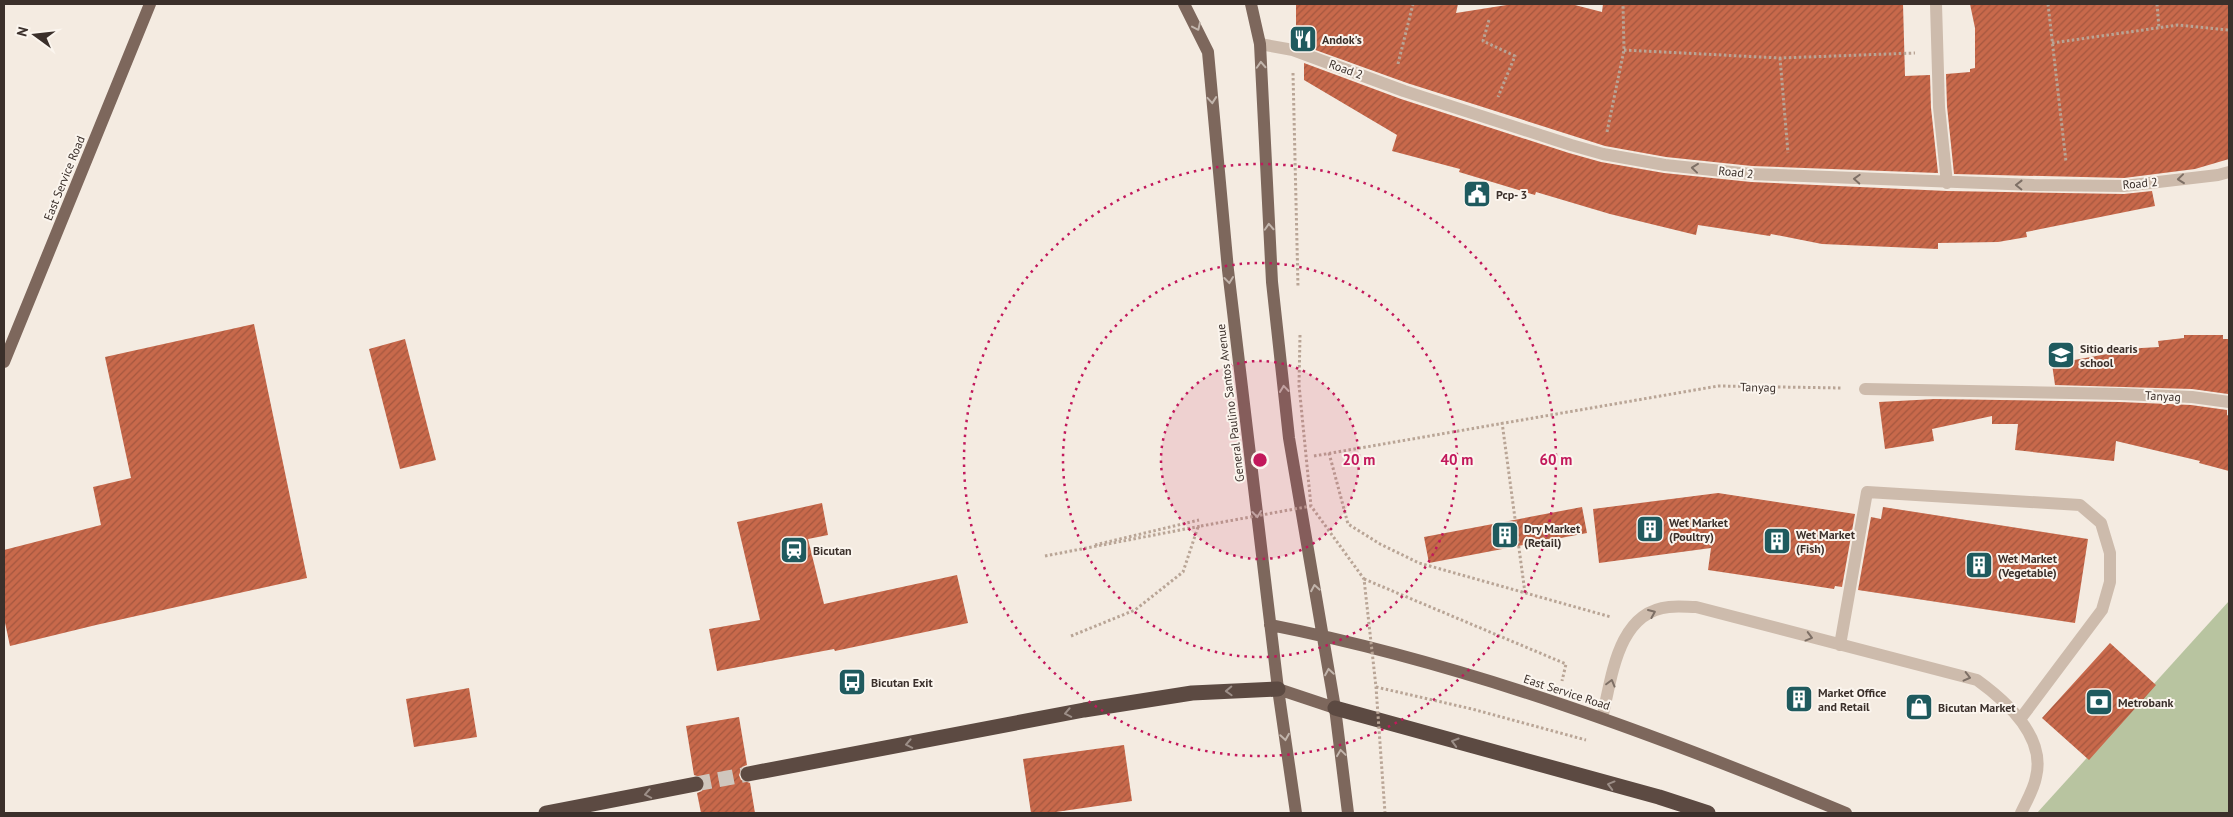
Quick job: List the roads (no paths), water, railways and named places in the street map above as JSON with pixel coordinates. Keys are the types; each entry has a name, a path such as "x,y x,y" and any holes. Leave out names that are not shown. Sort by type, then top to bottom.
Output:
{"highway":[{"path":"748,774 1084,710 1192,693 1278,689"},
{"path":"1335,708 1659,797 1708,813"},
{"path":"546,813 696,784"}],"main road":[{"name":"East Service Road","path":"4,362 150,4"},
{"name":"General Paulino Santos Avenue","path":"1184,4 1208,52 1228,270 1270,625 1295,809"},
{"path":"1251,4 1260,44 1272,282 1292,460 1324,636 1348,798 1348,813"},
{"name":"East Service Road","path":"1270,625 1324,636 1492,683 1602,718 1846,813"},
{"path":"1278,689 1335,708"}],"street":[{"path":"1936,4 1939,107 1947,183"},
{"name":"Road 2","path":"1260,44 1293,50 1489,119 1603,154 1665,165 1790,176 1947,183 2124,186 2218,175 2229,172"},
{"name":"Tanyag","path":"1865,389 2120,394 2192,397 2229,402"},
{"path":"1840,645 1866,492 2080,505 2101,523 2110,553 2110,582 2102,610 2021,718"},
{"path":"1602,718 1620,647 1634,623 1648,613 1668,606 1696,608 1977,680 2000,696 2021,718 2038,758 2036,777 2021,813"}],"tunnel":[{"path":"696,784 748,774"}],"place":[{"name":"Andok's","path":"1303,39"},
{"name":"Pcp- 3","path":"1477,194"},
{"name":"Sitio dearis school","path":"2061,355"},
{"name":"Wet Market (Poultry)","path":"1650,529"},
{"name":"Dry Market (Retail)","path":"1505,535"},
{"name":"Wet Market (Fish)","path":"1777,541"},
{"name":"Bicutan","path":"794,550"},
{"name":"Wet Market (Vegetable)","path":"1979,565"},
{"name":"Bicutan Exit","path":"852,682"},
{"name":"Market Office and Retail","path":"1799,699"},
{"name":"Metrobank","path":"2099,702"},
{"name":"Bicutan Market","path":"1919,707"}]}
